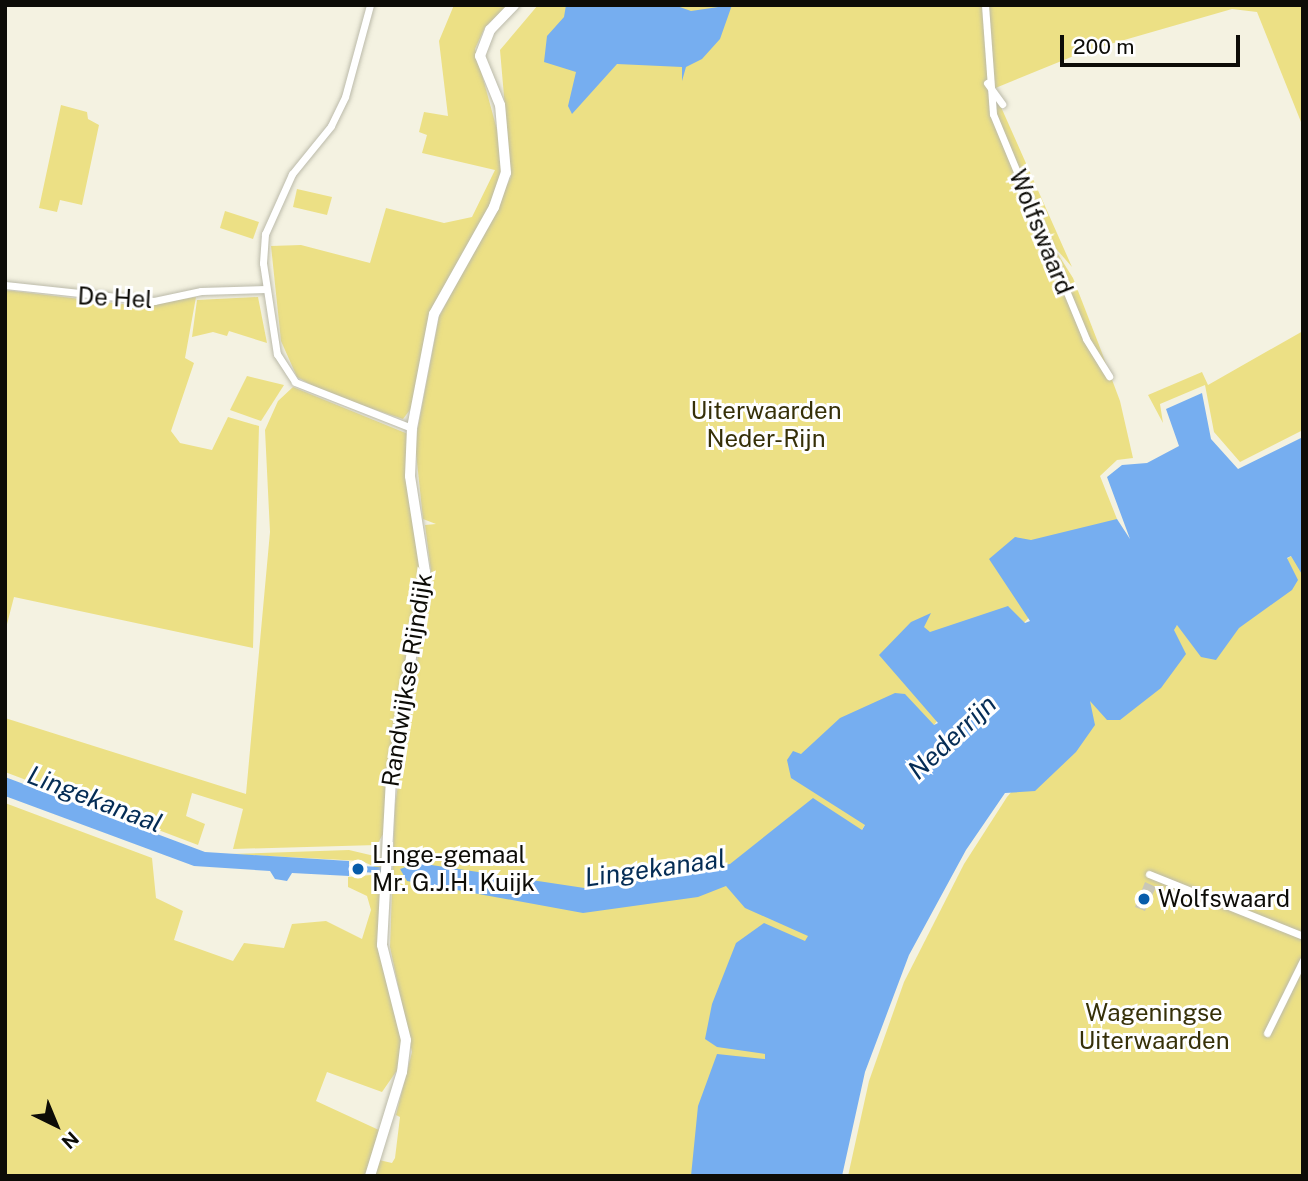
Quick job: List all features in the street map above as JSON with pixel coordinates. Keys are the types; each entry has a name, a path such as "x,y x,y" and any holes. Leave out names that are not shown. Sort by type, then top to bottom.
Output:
{"street":[{"path":"370,5 338,114 292,174 265,234 266,289 277,354 295,382 411,428"},
{"name":"Randwijkse Rijndijk","path":"370,1176 402,1072 406,1040 382,945 391,781 425,582 410,476 411,428 437,306 494,207 506,173 500,105 480,56 490,30 514,5"},
{"name":"Wolfswaard","path":"985,5 987,82 993,114 1086,339 1109,376"},
{"path":"987,82 1002,104"},
{"name":"De Hel","path":"5,285 154,301 201,291 266,289"},
{"path":"1149,874 1303,936"},
{"path":"1266,1033 1303,960"}],"green space":[{"path":"454,5 508,5 485,27 475,49 505,159 497,193 432,308 412,407 403,419 328,394 297,377 281,341 271,246 301,245 370,263 386,208 444,223 472,217 495,170 422,153 427,135 419,132 424,112 448,116 439,41"},
{"name":"Uiterwaarden Neder-Rijn","path":"538,5 1303,5 1303,127 1257,12 1232,9 1086,51 993,89 1072,267 1051,243 1073,278 1099,345 1120,401 1133,458 1117,460 1100,476 1117,519 939,718 863,828 808,939 742,1176 373,1176 379,1160 392,1163 395,1158 400,1117 396,1115 412,1052 390,947 395,805 431,571 425,525 436,524 423,519 415,443 439,317 511,177 500,50"},
{"path":"61,105 87,112 88,119 99,125 82,205 60,200 57,212 39,208"},
{"path":"297,189 332,197 327,215 293,207"},
{"path":"225,211 259,222 253,239 220,228"},
{"path":"5,290 139,306 196,297 185,358 194,363 171,431 180,443 212,450 228,417 259,426 253,648 14,597 5,632"},
{"path":"258,297 267,343 229,331 227,336 213,332 192,337 197,300"},
{"path":"1303,331 1303,430 1240,462 1214,432 1205,385 1160,404 1163,423 1148,395 1202,372 1208,385"},
{"path":"247,376 284,385 261,421 230,410"},
{"path":"293,387 408,434 422,570 383,834 377,845 233,849 243,809 192,793 186,816 205,824 198,845 5,772 5,718 246,794 270,532 265,430 278,401"},
{"name":"Wageningse Uiterwaarden","path":"1303,549 1303,1176 848,1176 869,1081 904,982 964,864 1007,797 1089,702 1177,625"},
{"path":"5,803 152,858 156,898 183,911 174,940 233,961 244,943 284,948 292,924 326,921 362,939 371,910 367,896 348,887 348,877 371,875 377,868 362,861 230,854 349,850 383,858 382,919 402,1043 400,1066 382,1092 327,1072 316,1101 381,1131 366,1176 5,1176"}],"water":[{"path":"566,5 674,5 691,11 732,5 720,39 702,59 686,67 682,81 682,67 617,64 572,114 568,106 576,72 544,62 547,36 564,17"},
{"name":"Nederrijn","path":"1202,393 1211,439 1238,469 1303,437 1303,576 1291,556 1287,558 1298,580 1292,590 1239,628 1216,660 1201,657 1177,625 1174,630 1186,654 1161,688 1120,720 1107,720 1090,701 1095,725 1076,752 1035,791 1005,793 966,850 909,955 865,1072 842,1176 691,1176 698,1106 717,1054 765,1059 765,1054 717,1047 705,1039 712,1004 736,943 764,923 805,941 808,936 745,908 726,886 698,897 583,913 407,881 400,869 418,863 591,889 730,864 813,798 862,830 865,825 791,778 787,760 793,751 801,754 840,718 895,693 905,694 934,725 938,723 879,655 911,622 931,613 924,627 930,632 1008,606 1025,623 1030,621 989,559 1015,537 1031,540 1117,519 1130,539 1107,477 1122,465 1147,463 1179,446 1166,409"},
{"path":"5,777 205,852 349,861 349,876 292,873 287,881 275,879 270,871 194,866 5,796"}],"building":[{"name":"Linge-gemaal Mr. G.J.H. Kuijk","path":"355,861 361,861 366,869 364,875 355,877 350,872 350,866"},
{"name":"Wolfswaard","path":"1145,882 1156,887 1145,911 1135,907"}],"waterway":[{"name":"Lingekanaal","path":"343,868 379,870"}],"place":[{"name":"Linge-gemaal Mr. G.J.H. Kuijk","path":"358,869"},
{"name":"Wolfswaard","path":"1144,899"}]}
